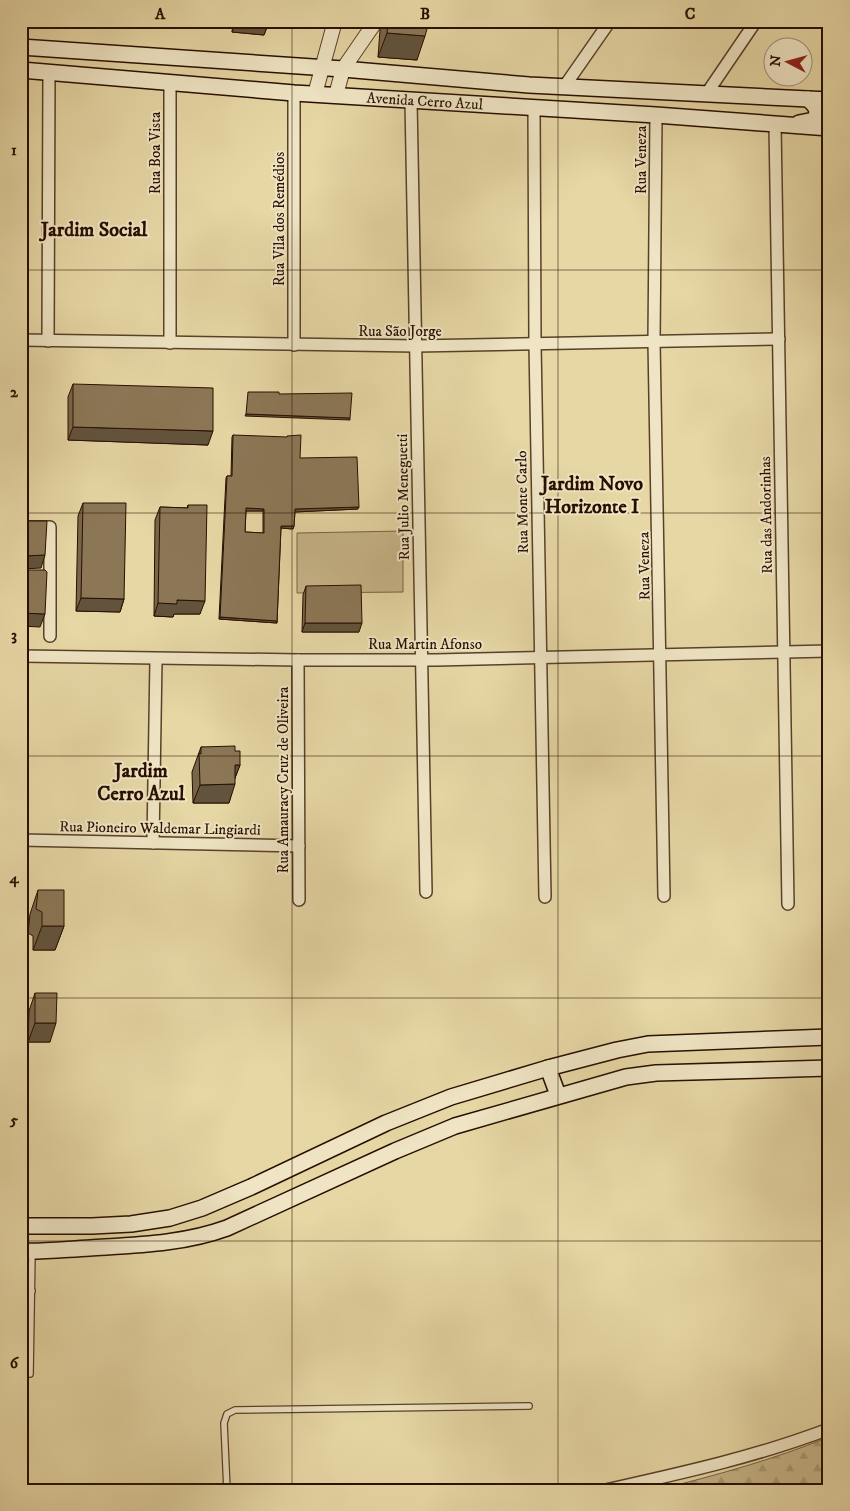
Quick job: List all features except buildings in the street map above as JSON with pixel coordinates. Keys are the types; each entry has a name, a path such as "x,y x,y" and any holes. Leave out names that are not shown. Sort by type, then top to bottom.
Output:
{"main road":[{"name":"Avenida Cerro Azul","path":"21,47 343,69 529,85 829,100"},
{"name":"Avenida Cerro Azul","path":"21,70 294,93 534,107 829,128"},
{"path":"480,104 477,101 477,97 486,90 514,89 529,85"},
{"path":"775,125 814,120 817,115 817,109 808,99"},
{"path":"21,1226 131,1224 170,1218 202,1208 251,1187 386,1123 451,1097 617,1050 648,1044 829,1037"},
{"path":"548,1068 558,1096"},
{"path":"27,1251 144,1245 206,1236 455,1126 626,1077 656,1073 829,1068"}],"street":[{"path":"315,94 335,21"},
{"path":"336,95 343,69 376,21"},
{"path":"564,87 610,21"},
{"path":"707,93 756,21"},
{"path":"48,341 49,72"},
{"name":"Rua Boa Vista","path":"170,83 170,344"},
{"name":"Rua Vila dos Remédios","path":"294,93 294,345"},
{"name":"Rua Julio Meneguetti","path":"411,100 426,892"},
{"name":"Rua Monte Carlo","path":"534,107 535,344 546,897"},
{"name":"Rua Veneza","path":"656,115 654,342 664,896"},
{"name":"Rua das Andorinhas","path":"775,125 788,904"},
{"name":"Rua São Jorge","path":"21,340 170,344 416,346 779,339"},
{"path":"21,527 50,527 46,576 50,636"},
{"name":"Rua Martin Afonso","path":"21,656 156,659 421,660 829,652"},
{"path":"153,843 156,659"},
{"name":"Rua Amauracy Cruz de Oliveira","path":"298,660 299,900"},
{"name":"Rua Pioneiro Waldemar Lingiardi","path":"21,840 299,846"},
{"path":"606,1490 726,1462 783,1446 829,1429"}],"lane":[{"path":"27,1251 32,1291 30,1374"},
{"path":"21,1291 32,1291"},
{"path":"227,1490 224,1423 227,1414 236,1410 529,1406"}],"green space":[{"path":"403,531 403,592 297,593 297,533"},
{"path":"829,1437 829,1490 657,1490 787,1453"}],"district":[{"name":"Jardim Social","path":"94,229"},
{"name":"Jardim Novo Horizonte I","path":"592,494"},
{"name":"Jardim Cerro Azul","path":"141,782"}]}
